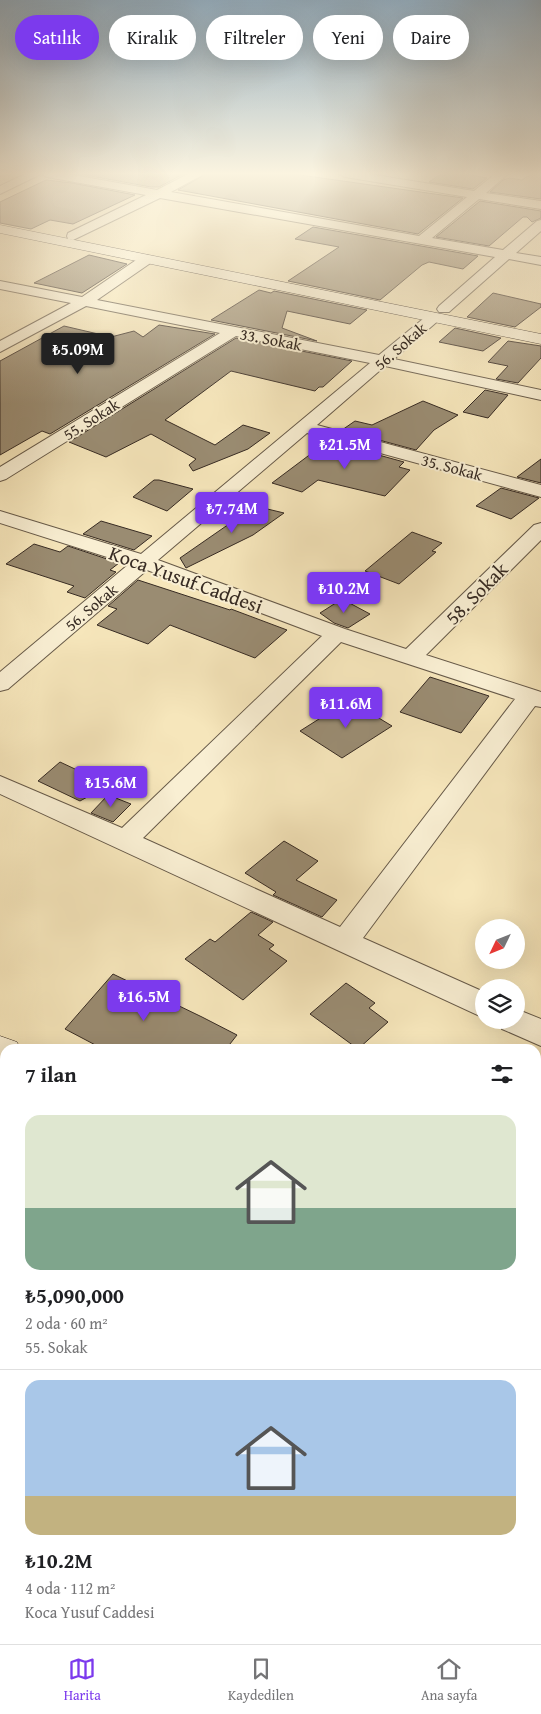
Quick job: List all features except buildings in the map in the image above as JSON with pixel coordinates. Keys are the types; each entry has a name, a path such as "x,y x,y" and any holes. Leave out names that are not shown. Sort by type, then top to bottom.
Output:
{"main road":[{"path":"106,251 439,313 541,328"},
{"path":"143,251 439,313 541,339"}],"street":[{"path":"482,251 541,261"},
{"name":"56. Sokak","path":"0,684 511,251"},
{"path":"0,347 84,302 147,259"},
{"name":"33. Sokak","path":"0,285 383,361 541,395"},
{"name":"55. Sokak","path":"0,474 233,332"},
{"name":"35. Sokak","path":"305,427 541,491"},
{"name":"Koca Yusuf Caddesi","path":"0,517 144,562 337,634 535,698"},
{"name":"58. Sokak","path":"411,657 541,529"},
{"path":"125,840 337,634"},
{"path":"344,942 535,698"},
{"path":"0,784 475,1002"},
{"path":"525,1026 541,1033"}]}
